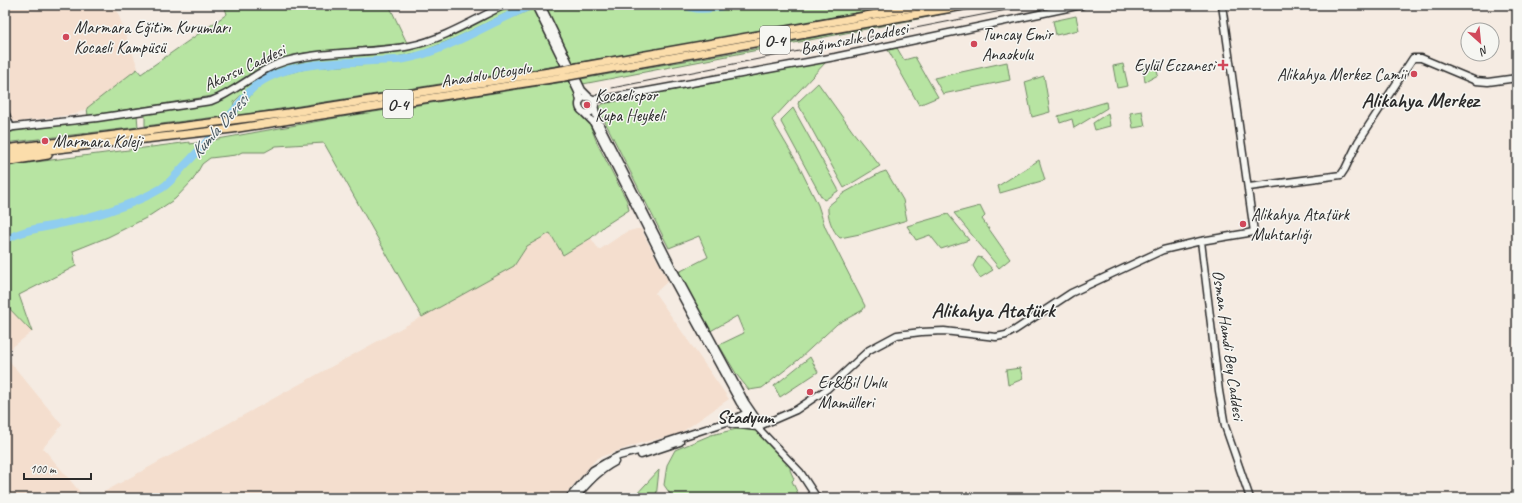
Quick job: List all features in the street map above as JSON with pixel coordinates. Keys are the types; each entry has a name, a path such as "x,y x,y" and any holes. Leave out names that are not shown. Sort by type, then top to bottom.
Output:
{"highway":[{"name":"Anadolu Otoyolu","path":"5,155 232,129 564,77 579,71 927,5"},
{"name":"Anadolu Otoyolu","path":"5,149 240,120 562,70 579,71 969,5"},
{"path":"5,162 114,143"}],"main road":[{"name":"Akarsu Caddesi","path":"8,128 97,118 211,101 224,96 261,72 284,61 302,57 390,49 418,44 440,36 505,5"},
{"path":"535,5 550,29 582,90 591,98 595,108 597,120 676,281"},
{"path":"541,5 578,92 580,101 579,108 593,122 676,281 730,379 759,426 800,472 817,498"},
{"name":"Bağımsızlık Caddesi","path":"591,98 607,98 835,57 1082,5"},
{"path":"568,498 593,470 619,456 731,423 759,426 790,413 811,401 827,389 865,353 892,337 928,331 944,331 991,336 1006,335 1061,299 1164,250 1201,241 1254,232 1249,187 1222,5"},
{"path":"1249,187 1341,174 1358,142 1413,58 1422,58 1476,81 1488,82 1517,78"},
{"path":"580,101 583,98 591,98"},
{"path":"584,113 590,113 607,98"},
{"path":"5,112 8,128"},
{"name":"Osman Hamdi Bey Caddesi","path":"1201,241 1219,391 1225,426 1250,498"},
{"path":"730,379 740,403 751,414"},
{"path":"731,423 739,412 740,403"},
{"path":"575,498 594,477 617,461 659,450 751,414"},
{"path":"759,426 802,470 820,498"}],"shaded area":[{"name":"Marmara Eğitim Kurumları Kocaeli Kampüsü","path":"5,5 115,5 138,68 88,108 76,114 17,122 12,120 5,100"},
{"path":"641,229 668,281 655,293 729,399 679,434 641,443 597,458 562,498 93,498 514,266 527,246 551,233 563,255 591,238 599,250 626,232"},
{"path":"5,304 32,332 6,352 11,363 62,425 43,448 85,498 5,498"}],"green space":[{"path":"224,5 389,5 407,43 304,53 283,58 257,69 218,95 88,116 87,108 137,69 141,74 227,14"},
{"path":"505,5 523,5 458,37 421,52 396,57 301,63 284,68 269,74 253,84 234,102 233,108 224,116 145,126 145,114 215,103 224,100 251,81 275,68 298,61 418,44"},
{"path":"544,5 680,5 694,10 709,11 739,5 898,5 708,41 573,63"},
{"path":"990,5 583,84 581,79 754,49"},
{"path":"535,8 562,65 235,116 254,91 265,82 281,75 310,68 404,62 446,48 470,38 492,26"},
{"path":"1076,16 1079,30 1056,35 1053,21"},
{"path":"897,48 904,60 915,57 938,97 919,105 888,50"},
{"path":"826,62 772,120 798,164 818,205 825,227 865,306 863,310 837,324 798,360 762,388 749,390 737,375 719,345 744,333 737,316 707,333 675,274 708,257 699,236 669,248 598,108 603,104 620,100"},
{"path":"1007,62 1010,80 943,94 934,78"},
{"path":"1156,63 1158,75 1145,82 1143,67"},
{"path":"1123,64 1128,86 1117,88 1113,66"},
{"path":"1044,76 1050,112 1032,117 1025,82"},
{"path":"570,81 578,100 579,110 588,120 598,145 627,201 629,210 604,226 591,238 563,255 550,233 527,246 514,266 422,317 324,143 276,146 265,152 242,152 236,155 210,158 202,164 193,180 175,199 146,218 108,237 73,251 76,266 19,295 32,332 5,304 5,166 190,142 190,144 336,118"},
{"path":"818,83 853,132 880,166 844,188 798,104 799,101"},
{"path":"1106,102 1107,108 1074,128 1072,119 1060,123 1058,116"},
{"path":"793,108 838,189 838,191 824,200 781,122"},
{"path":"1142,111 1145,126 1133,128 1130,113"},
{"path":"1108,113 1110,126 1095,130 1093,123"},
{"path":"137,115 138,127 5,143 5,132"},
{"path":"1039,160 1045,180 1000,193 998,186"},
{"path":"886,171 903,200 907,220 860,234 840,238 831,223 828,214 828,206 844,193"},
{"path":"980,206 985,216 982,219 1010,259 999,268 954,213"},
{"path":"948,214 969,240 941,249 930,235 916,240 907,226"},
{"path":"978,257 982,258 993,270 980,278 973,266"},
{"path":"810,357 818,372 780,397 774,386"},
{"path":"1020,368 1023,379 1008,385 1006,370"},
{"path":"737,429 757,430 791,464 790,470 794,479 792,481 800,498 673,498 664,485 667,465 675,450 711,435"},
{"path":"659,470 656,498 633,498"}],"waterway":[{"name":"Kumla Deresi","path":"5,240 21,233 81,219 117,208 162,188 171,181 228,118 249,92 267,78 287,70 311,65 397,60 422,55 454,42 533,5"},
{"name":"Kumla Deresi","path":"684,5 705,9 727,5"}],"tram line":[{"path":"612,88 1032,5"}],"place":[{"name":"Marmara Eğitim Kurumları Kocaeli Kampüsü","path":"66,37"},
{"name":"Tuncay Emir Anaokulu","path":"974,44"},
{"name":"Eylül Eczanesi","path":"1223,65"},
{"name":"Alikahya Merkez Camii","path":"1414,74"},
{"name":"Kocaelispor Kupa Heykeli","path":"587,105"},
{"name":"Marmara Koleji","path":"45,141"},
{"name":"Alikahya Atatürk Muhtarlığı","path":"1243,224"},
{"name":"Er&Bil Unlu Mamülleri","path":"810,392"}],"district":[{"name":"Alikahya Merkez","path":"1420,100"},
{"name":"Alikahya Atatürk","path":"993,310"},
{"name":"Stadyum","path":"745,416"}]}
